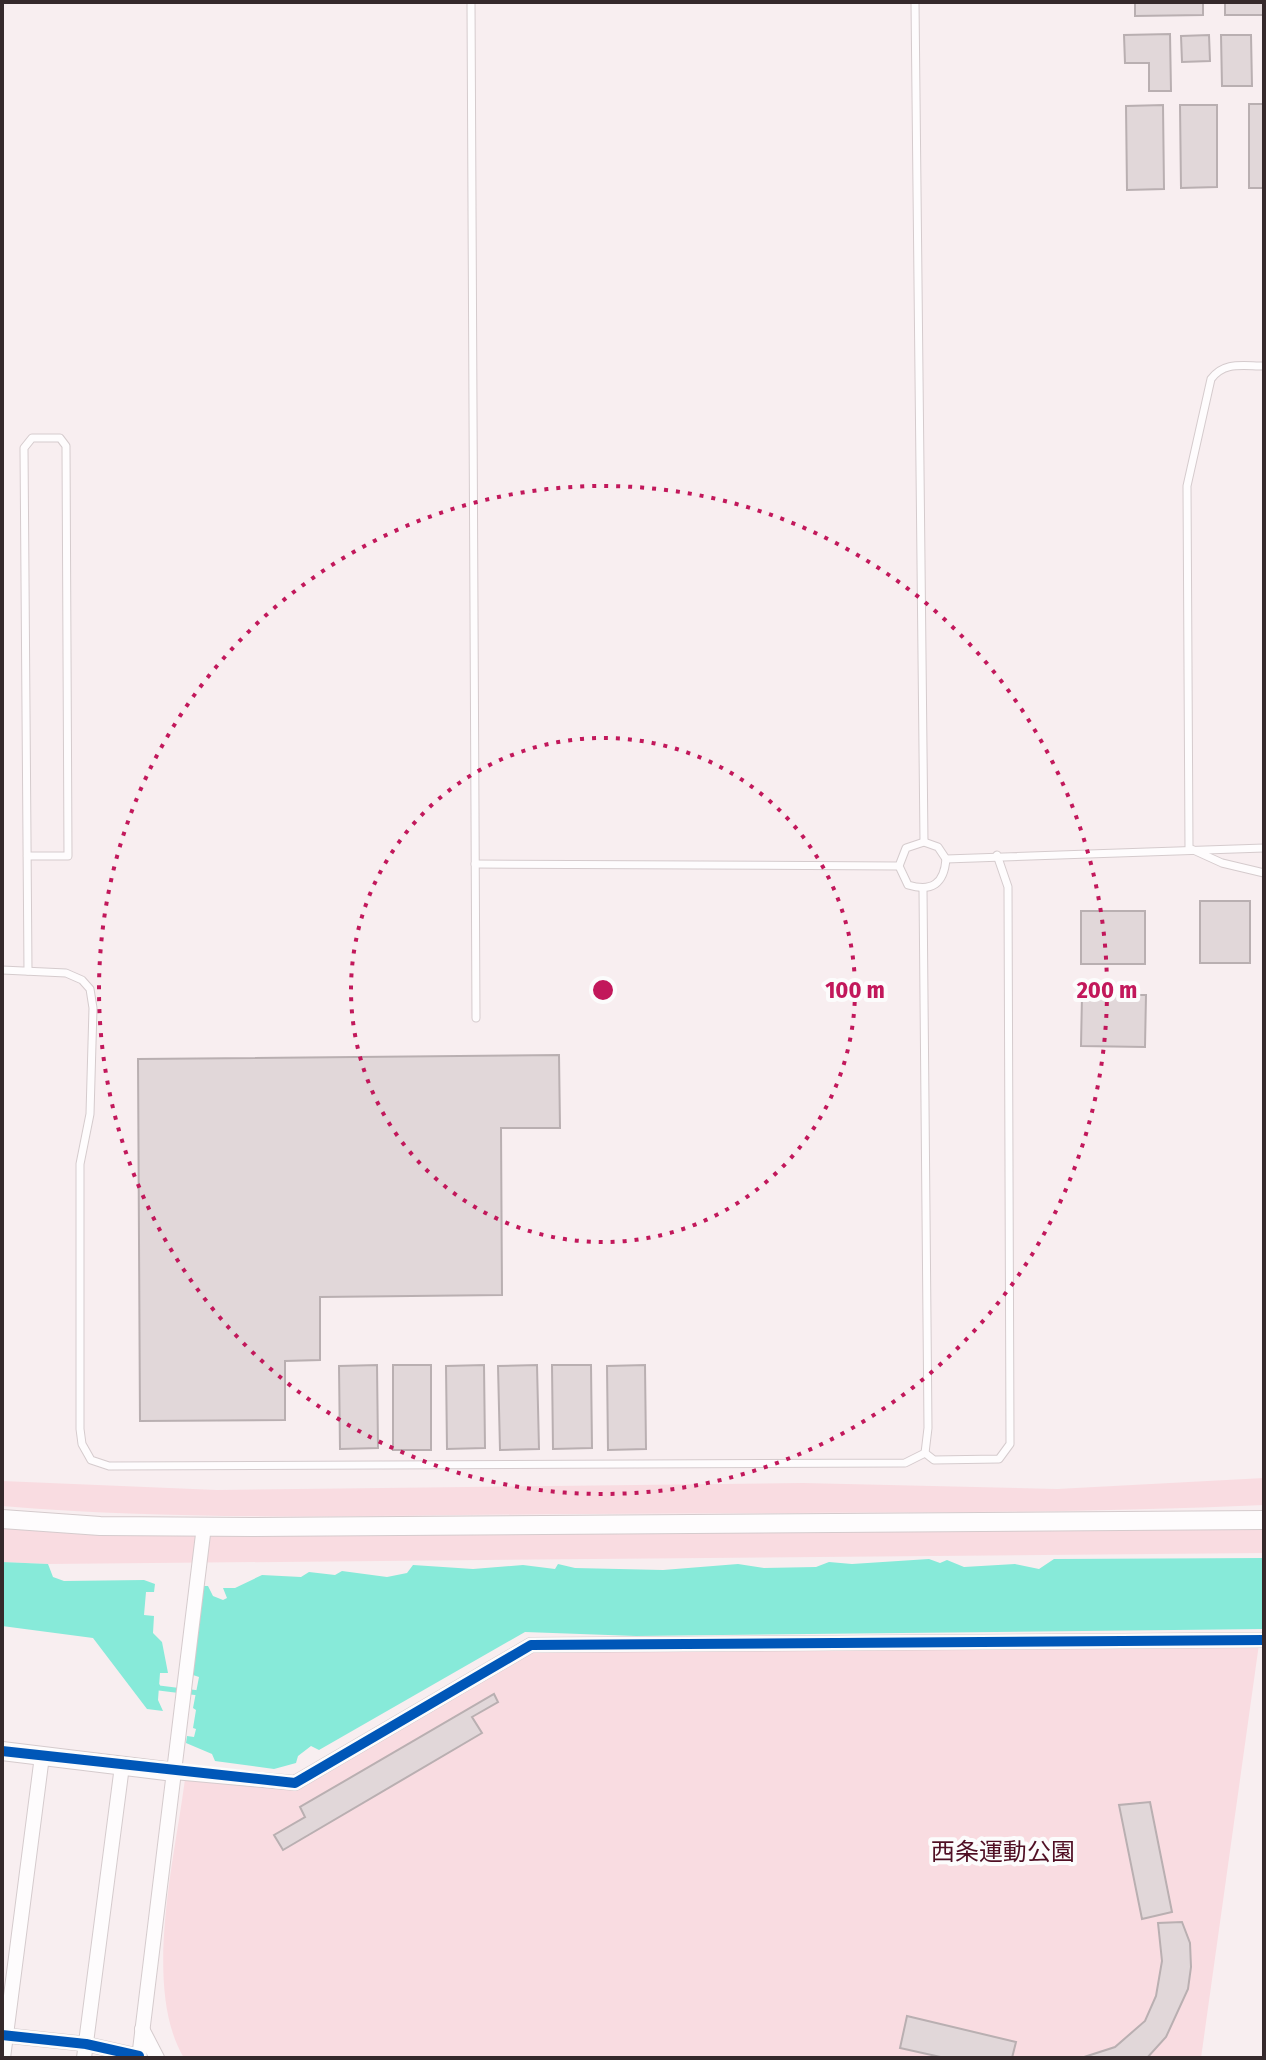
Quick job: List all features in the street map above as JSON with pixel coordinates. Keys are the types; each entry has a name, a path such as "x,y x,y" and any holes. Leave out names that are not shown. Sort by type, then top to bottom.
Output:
{"street":[{"path":"2,1519 100,1526 1264,1520"},
{"path":"4,2036 139,2057 204,1526"},
{"path":"2,1751 295,1783 531,1645 1264,1640"},
{"path":"3,2058 42,1756"},
{"path":"85,2051 122,1766"},
{"path":"142,2028 157,2058"}],"lane":[{"path":"471,2 476,1018"},
{"path":"915,2 924,842"},
{"path":"1189,848 1187,486 1211,379 1218,369 1229,365 1264,366"},
{"path":"27,856 68,856 66,446 60,438 32,438 24,448 27,856 28,971"},
{"path":"924,842 938,847 946,859 945,874 935,886 923,889 908,885 899,866 906,848 924,842"},
{"path":"946,859 1189,848 1264,848"},
{"path":"1189,848 1222,863 1264,873"},
{"path":"925,1453 934,1460 999,1459 1010,1444 1008,887 997,855"},
{"path":"475,864 899,866"},
{"path":"923,889 928,1428 925,1453"},
{"path":"2,970 66,973 82,980 90,989 93,1008 90,1114 80,1164 80,1429 82,1444 91,1460 109,1466 905,1463 925,1453"}],"green space":[{"path":"1264,1478 1264,1505 1094,1510 294,1516 148,1514 2,1506 2,1481 217,1490 803,1483 1057,1489"},
{"path":"2,1522 209,1535 1264,1526 1264,1553 48,1564 2,1562"},
{"name":"西条運動公園","path":"1259,1644 1201,2058 184,2058 172,2029 165,1996 163,1960 169,1884 185,1779 297,1789 533,1650"}],"shaded area":[{"path":"1264,1558 1264,1629 636,1636 525,1632 319,1750 311,1746 298,1756 296,1763 274,1769 215,1761 212,1754 186,1743 187,1736 194,1737 196,1729 193,1728 196,1710 193,1708 199,1677 193,1675 203,1586 208,1586 213,1596 223,1600 227,1598 223,1588 235,1588 262,1575 301,1577 309,1572 335,1575 342,1571 387,1577 407,1573 413,1565 473,1569 523,1565 555,1569 558,1564 575,1568 663,1570 738,1564 764,1568 816,1567 829,1562 852,1564 929,1559 940,1563 947,1560 964,1567 1015,1564 1039,1569 1054,1559"},
{"path":"2,1562 48,1564 53,1577 64,1581 144,1580 155,1584 154,1592 146,1592 144,1615 154,1616 153,1633 162,1642 168,1673 160,1673 158,1700 163,1711 147,1709 93,1638 2,1626"}],"building":[{"path":"1135,2 1203,2 1203,15 1135,16"},
{"path":"1225,2 1264,2 1264,15 1225,15"},
{"path":"1170,34 1171,91 1149,91 1149,63 1125,63 1124,35"},
{"path":"1209,35 1210,61 1182,62 1181,36"},
{"path":"1221,35 1251,35 1252,86 1222,86"},
{"path":"1249,104 1264,104 1264,188 1249,188"},
{"path":"1163,105 1164,189 1127,190 1126,106"},
{"path":"1180,105 1217,105 1217,187 1181,188"},
{"path":"1200,901 1250,901 1250,963 1200,963"},
{"path":"1081,911 1145,911 1145,964 1081,964"},
{"path":"1082,995 1146,995 1145,1047 1081,1046"},
{"path":"559,1055 560,1128 501,1128 502,1295 320,1297 320,1360 285,1361 285,1420 140,1421 138,1059"},
{"path":"377,1365 378,1448 340,1449 339,1366"},
{"path":"393,1365 431,1365 431,1450 393,1450"},
{"path":"484,1365 485,1448 447,1449 446,1366"},
{"path":"537,1365 539,1449 500,1450 498,1366"},
{"path":"552,1365 591,1365 592,1448 553,1449"},
{"path":"645,1365 646,1449 608,1450 607,1366"},
{"path":"494,1694 498,1702 472,1717 482,1733 283,1850 274,1835 305,1817 300,1807"},
{"path":"1150,1802 1172,1912 1142,1919 1119,1805"},
{"path":"1182,1922 1190,1943 1188,1989 1166,2037 1147,2058 1081,2058 1115,2047 1145,2021 1156,1996 1162,1961 1158,1923"},
{"path":"907,2016 1016,2042 1012,2058 945,2058 900,2048"}],"waterway":[{"path":"156,1684 159,1688 199,1693"}],"cycle path":[{"path":"2,1751 295,1783 531,1645 1264,1640"},
{"path":"2,2035 86,2044 139,2056"}]}
